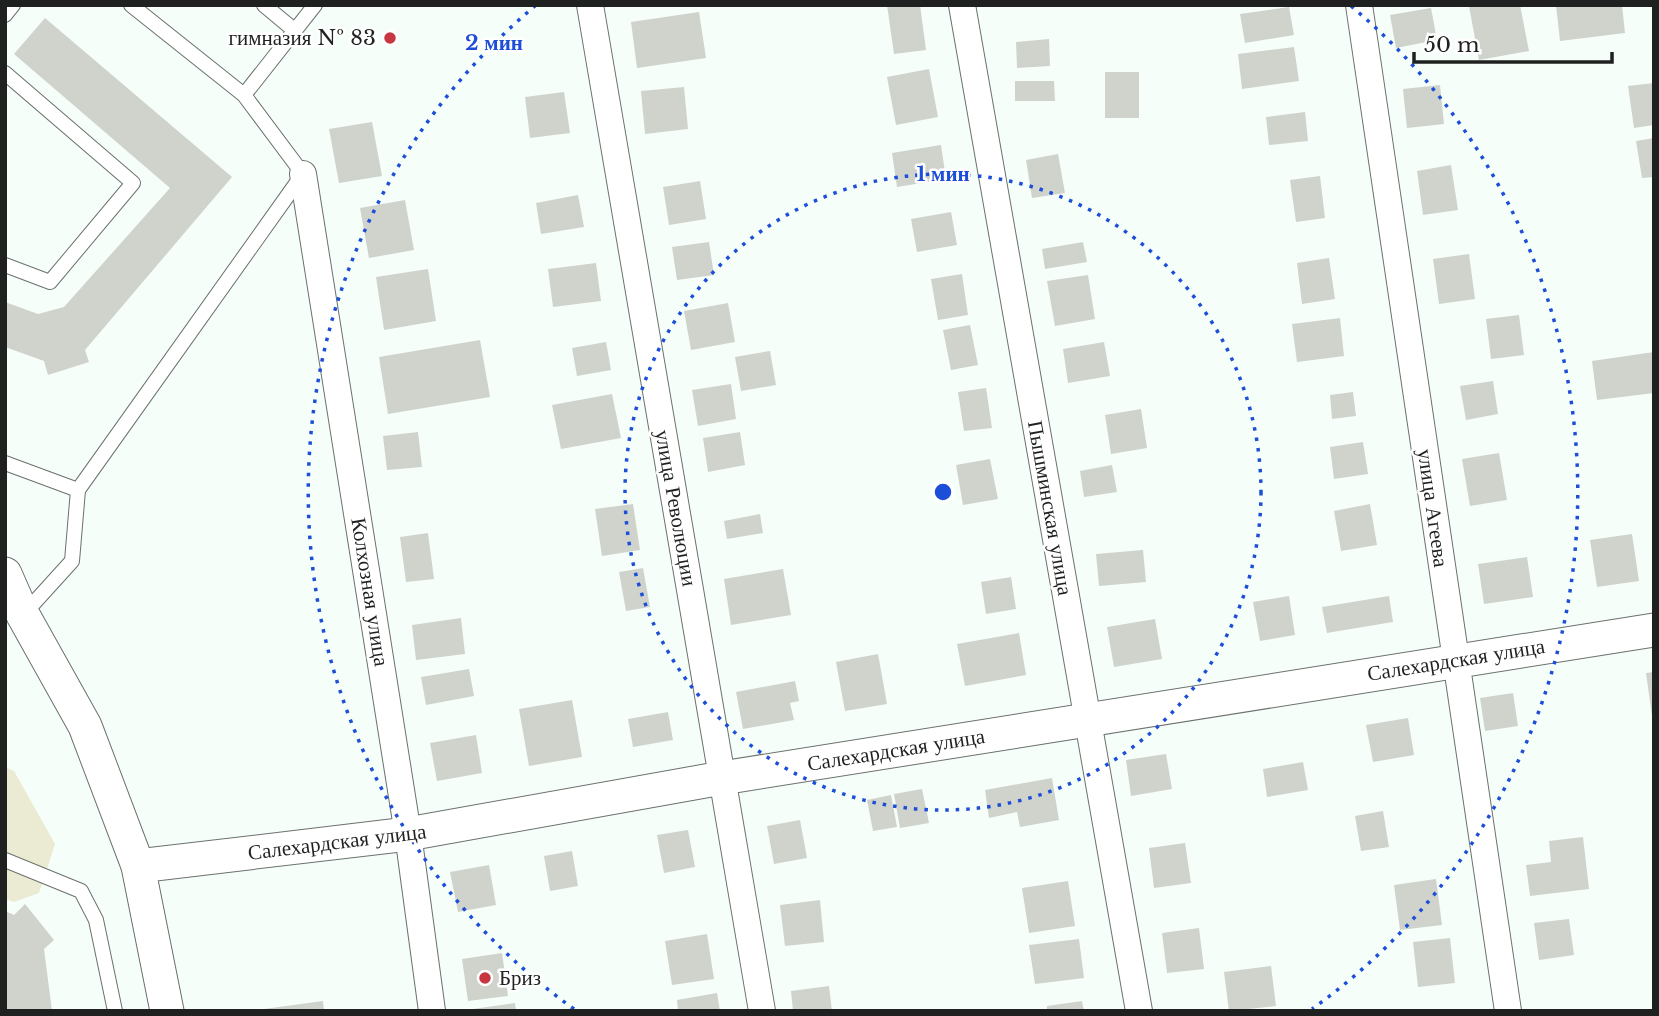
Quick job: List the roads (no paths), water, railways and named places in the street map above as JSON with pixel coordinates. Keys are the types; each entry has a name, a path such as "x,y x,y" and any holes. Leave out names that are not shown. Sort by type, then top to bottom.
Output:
{"street":[{"name":"улица Революции","path":"590,5 762,1011"},
{"name":"Пышминская улица","path":"962,5 1139,1011"},
{"name":"улица Агеева","path":"1359,5 1508,1011"},
{"name":"Колхозная улица","path":"303,174 408,834 432,1011"},
{"path":"5,574 14,610 85,726 138,866 167,1011"},
{"name":"Салехардская улица","path":"138,866 408,834 722,778 1654,630"}],"lane":[{"path":"5,15 13,5"},
{"path":"14,610 72,561 78,490 303,174 244,95 131,5"},
{"path":"264,5 293,30"},
{"path":"244,95 315,5"},
{"path":"5,73 133,183 50,282 5,265"},
{"path":"5,463 78,490"},
{"path":"5,860 80,891 96,920 116,1011"}],"place":[{"name":"гимназия № 83","path":"390,38"},
{"name":"Бриз","path":"485,978"}]}
